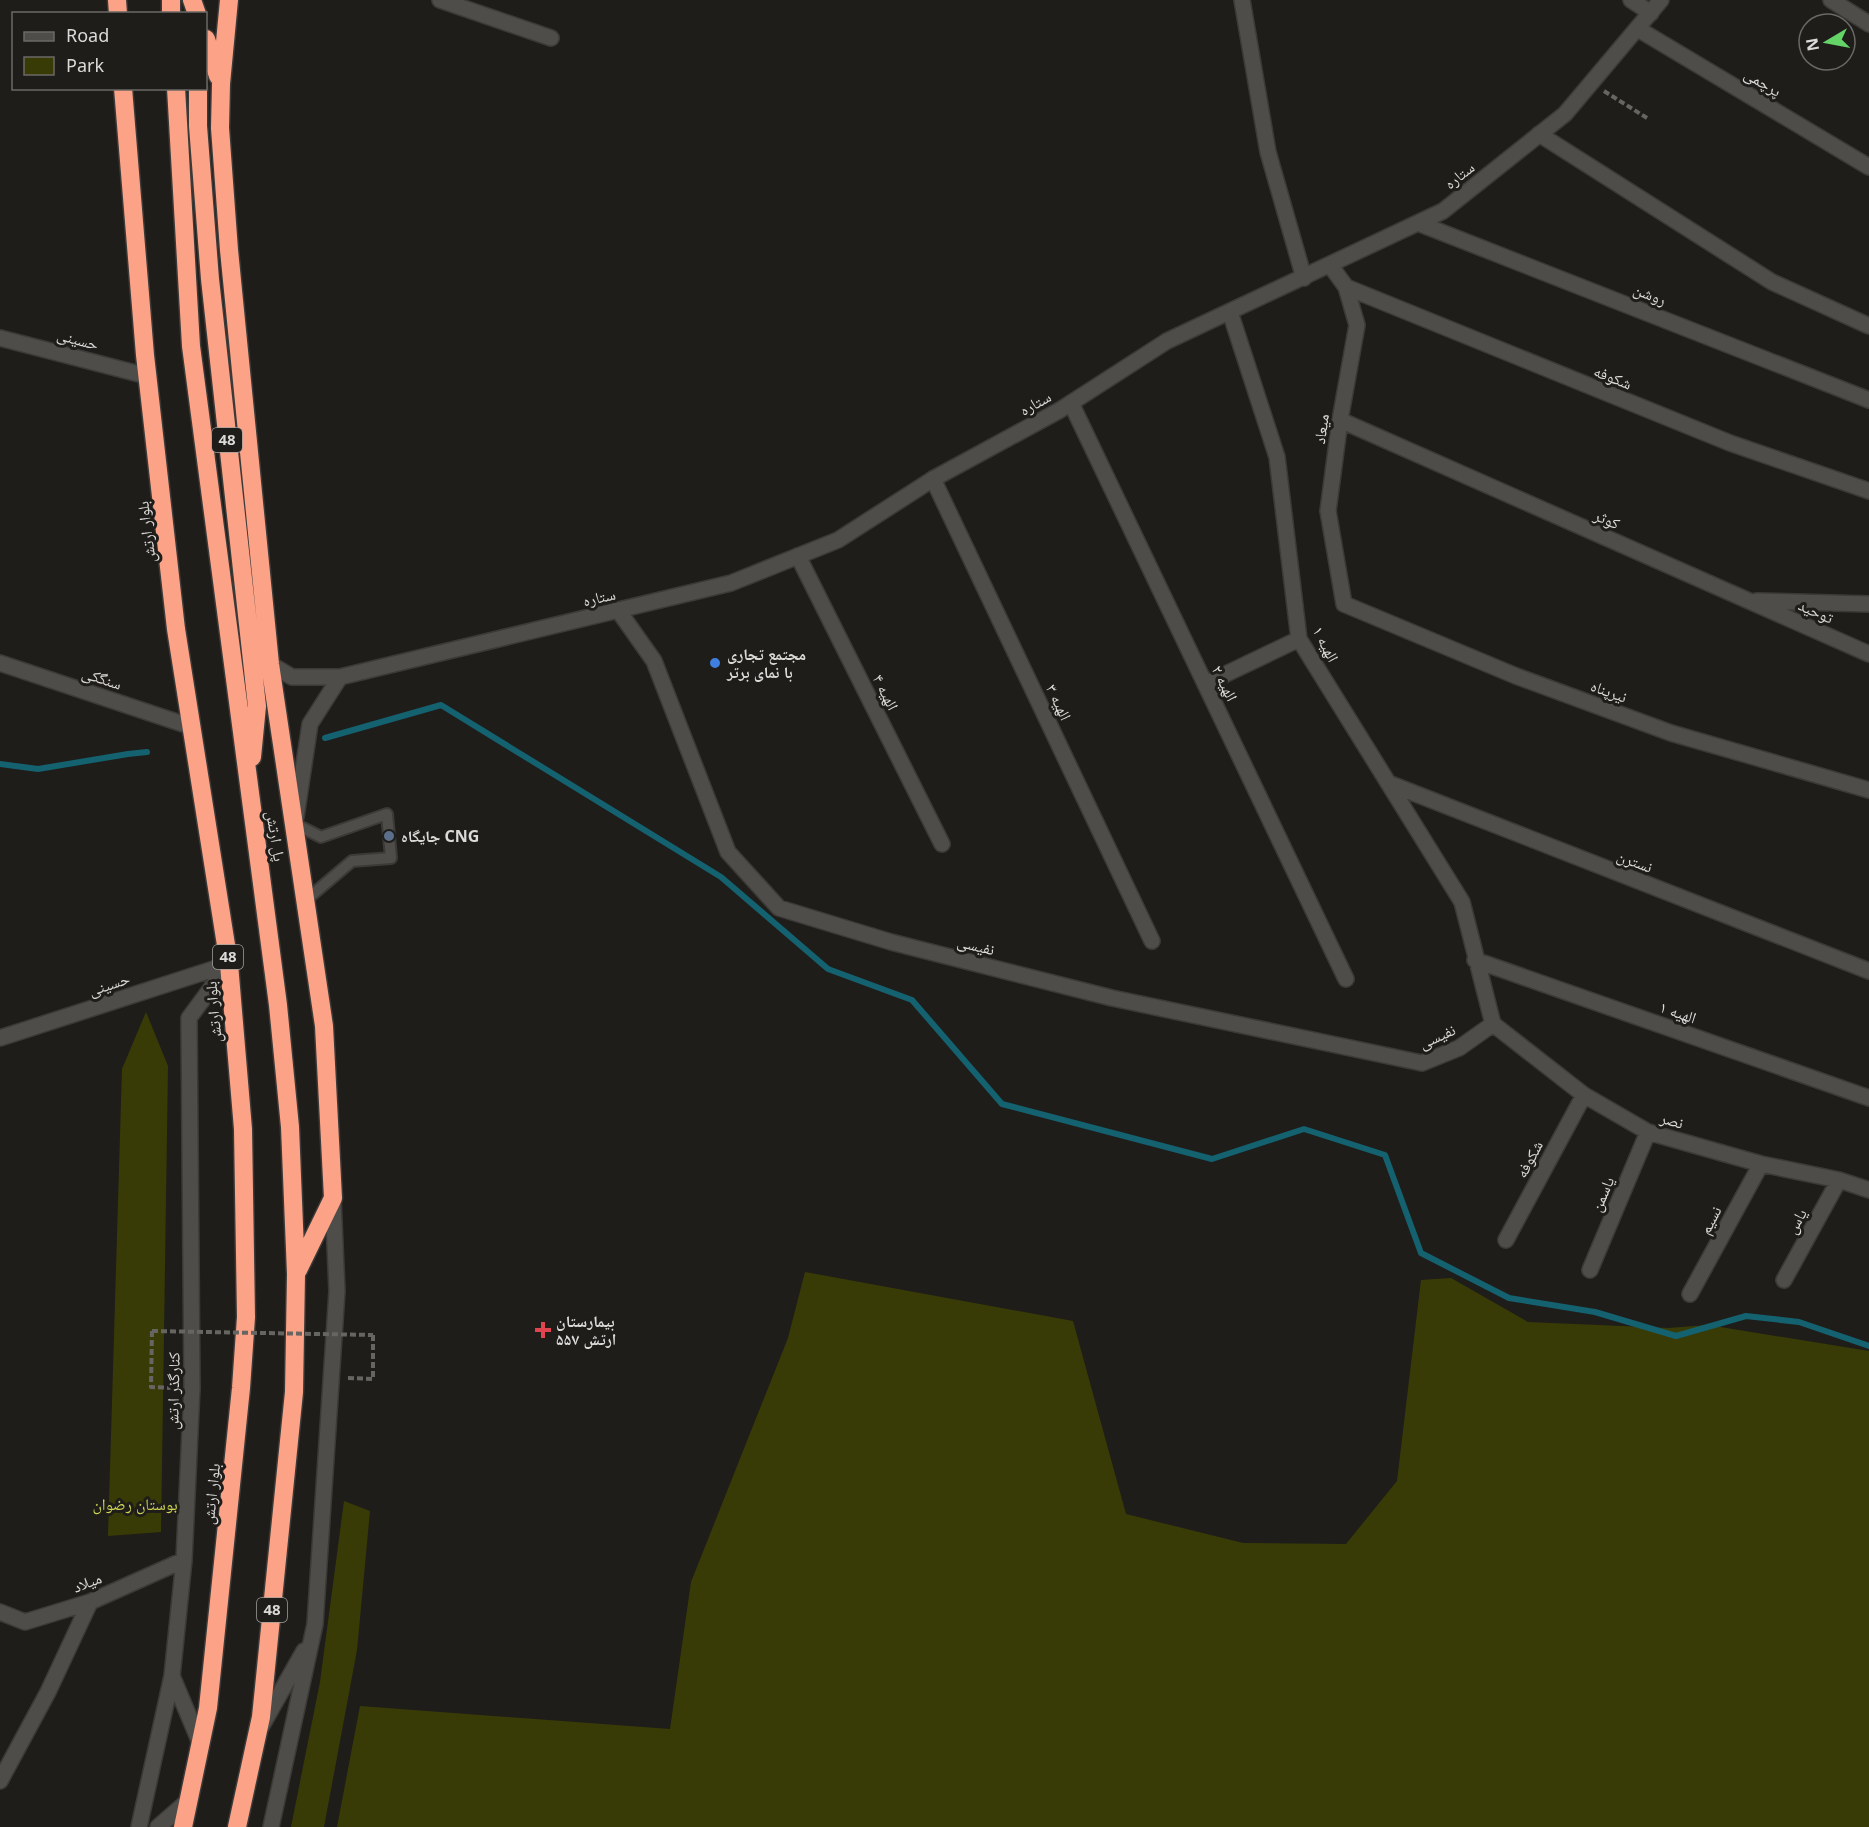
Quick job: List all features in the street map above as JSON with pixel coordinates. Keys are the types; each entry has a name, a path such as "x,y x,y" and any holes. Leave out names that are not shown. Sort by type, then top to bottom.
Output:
{"highway":[{"path":"228,0 220,84 220,128 229,250 270,664 324,1026 333,1198 296,1274"},
{"path":"207,42 220,84"},
{"name":"بلوار ارتش","path":"123,90 147,376 176,629 229,964 243,1129 246,1317 241,1388 208,1708 183,1827"},
{"path":"176,90 191,346 249,791"},
{"name":"48","path":"198,90 198,126 211,291 257,706 249,791"},
{"name":"پل ارتش","path":"249,791 279,1005 290,1127 296,1274"},
{"name":"48","path":"237,1827 261,1717 294,1392 296,1274"}],"street":[{"path":"440,0 551,38"},
{"path":"1242,0 1268,152 1304,278"},
{"path":"1630,0 1651,13"},
{"name":"ستاره","path":"270,664 292,677 340,676 731,583 838,540 933,479 1071,403 1167,341 1443,211 1564,114 1661,0"},
{"path":"1831,0 1869,24"},
{"name":"پرچمی","path":"1638,29 1869,167"},
{"path":"1539,134 1772,282 1869,326"},
{"name":"روشن","path":"1418,223 1869,400"},
{"name":"میعاد","path":"1330,265 1346,287 1357,325 1340,420 1328,511 1344,604"},
{"name":"شکوفه","path":"1346,287 1730,444 1869,491"},
{"name":"الهیه ۱","path":"1230,312 1277,458 1299,639 1462,902 1493,1024"},
{"name":"حسینی","path":"0,338 147,376"},
{"name":"الهیه ۲","path":"1071,403 1346,979"},
{"name":"کوثر","path":"1340,420 1748,601 1869,604"},
{"name":"الهیه ۳","path":"933,479 1152,941"},
{"name":"الهیه ۴","path":"798,556 942,844"},
{"name":"توحید","path":"1748,601 1869,654"},
{"name":"نیرپناه","path":"1344,604 1516,676 1671,733 1869,790"},
{"name":"نفیسی","path":"618,610 654,661 728,852 779,908 891,942 1112,998 1422,1064 1459,1048 1493,1024"},
{"path":"1205,684 1299,639"},
{"name":"سنگکی","path":"0,663 192,727"},
{"path":"295,824 309,724 340,676"},
{"name":"نسترن","path":"1388,783 1869,971"},
{"name":"الهیه ۱","path":"1475,960 1869,1098"},
{"name":"حسینی","path":"0,1038 229,964"},
{"name":"کنارگذر ارتش","path":"139,1827 172,1676 184,1560 192,1388 189,1018 229,964"},
{"name":"نصر","path":"1493,1024 1584,1095 1648,1132 1761,1164 1839,1180 1869,1190"},
{"name":"شکوفه","path":"1506,1240 1584,1095"},
{"name":"یاسمن","path":"1590,1270 1648,1132"},
{"name":"نسیم","path":"1690,1294 1761,1164"},
{"name":"یاس","path":"1784,1280 1839,1180"},
{"path":"271,1827 315,1624 337,1291 333,1198"},
{"name":"میلاد","path":"0,1612 25,1622 90,1602 184,1560"},
{"path":"0,1781 48,1692 90,1602"},
{"path":"257,1735 313,1636"},
{"path":"172,1676 201,1745"},
{"path":"158,1827 189,1800"}],"lane":[{"path":"295,824 321,837 387,814 391,858 352,861 306,900"}],"path":[{"path":"1591,83 1647,118"},
{"path":"192,1388 151,1387 152,1331 373,1335 373,1379 331,1377"}],"green space":[{"name":"بوستان رضوان","path":"146,1012 168,1066 161,1532 108,1536 122,1069"},
{"path":"805,1272 1073,1321 1126,1514 1243,1543 1346,1544 1397,1481 1421,1280 1451,1278 1528,1322 1668,1328 1708,1325 1869,1351 1869,1827 337,1827 360,1706 670,1729 691,1582 788,1338"},
{"path":"344,1501 370,1511 357,1650 324,1827 291,1827 320,1682"}],"waterway":[{"path":"325,738 441,705 721,877 828,969 912,1000 1002,1104 1212,1159 1304,1129 1385,1155 1421,1253 1509,1298 1595,1312 1676,1336 1746,1316 1799,1322 1869,1346"},
{"path":"0,764 38,769 147,752"}],"place":[{"name":"مجتمع تجاری با نمای برتر","path":"715,663"},
{"name":"جایگاه CNG","path":"389,836"},
{"name":"بیمارستان ۵۵۷ ارتش","path":"543,1330"}]}
